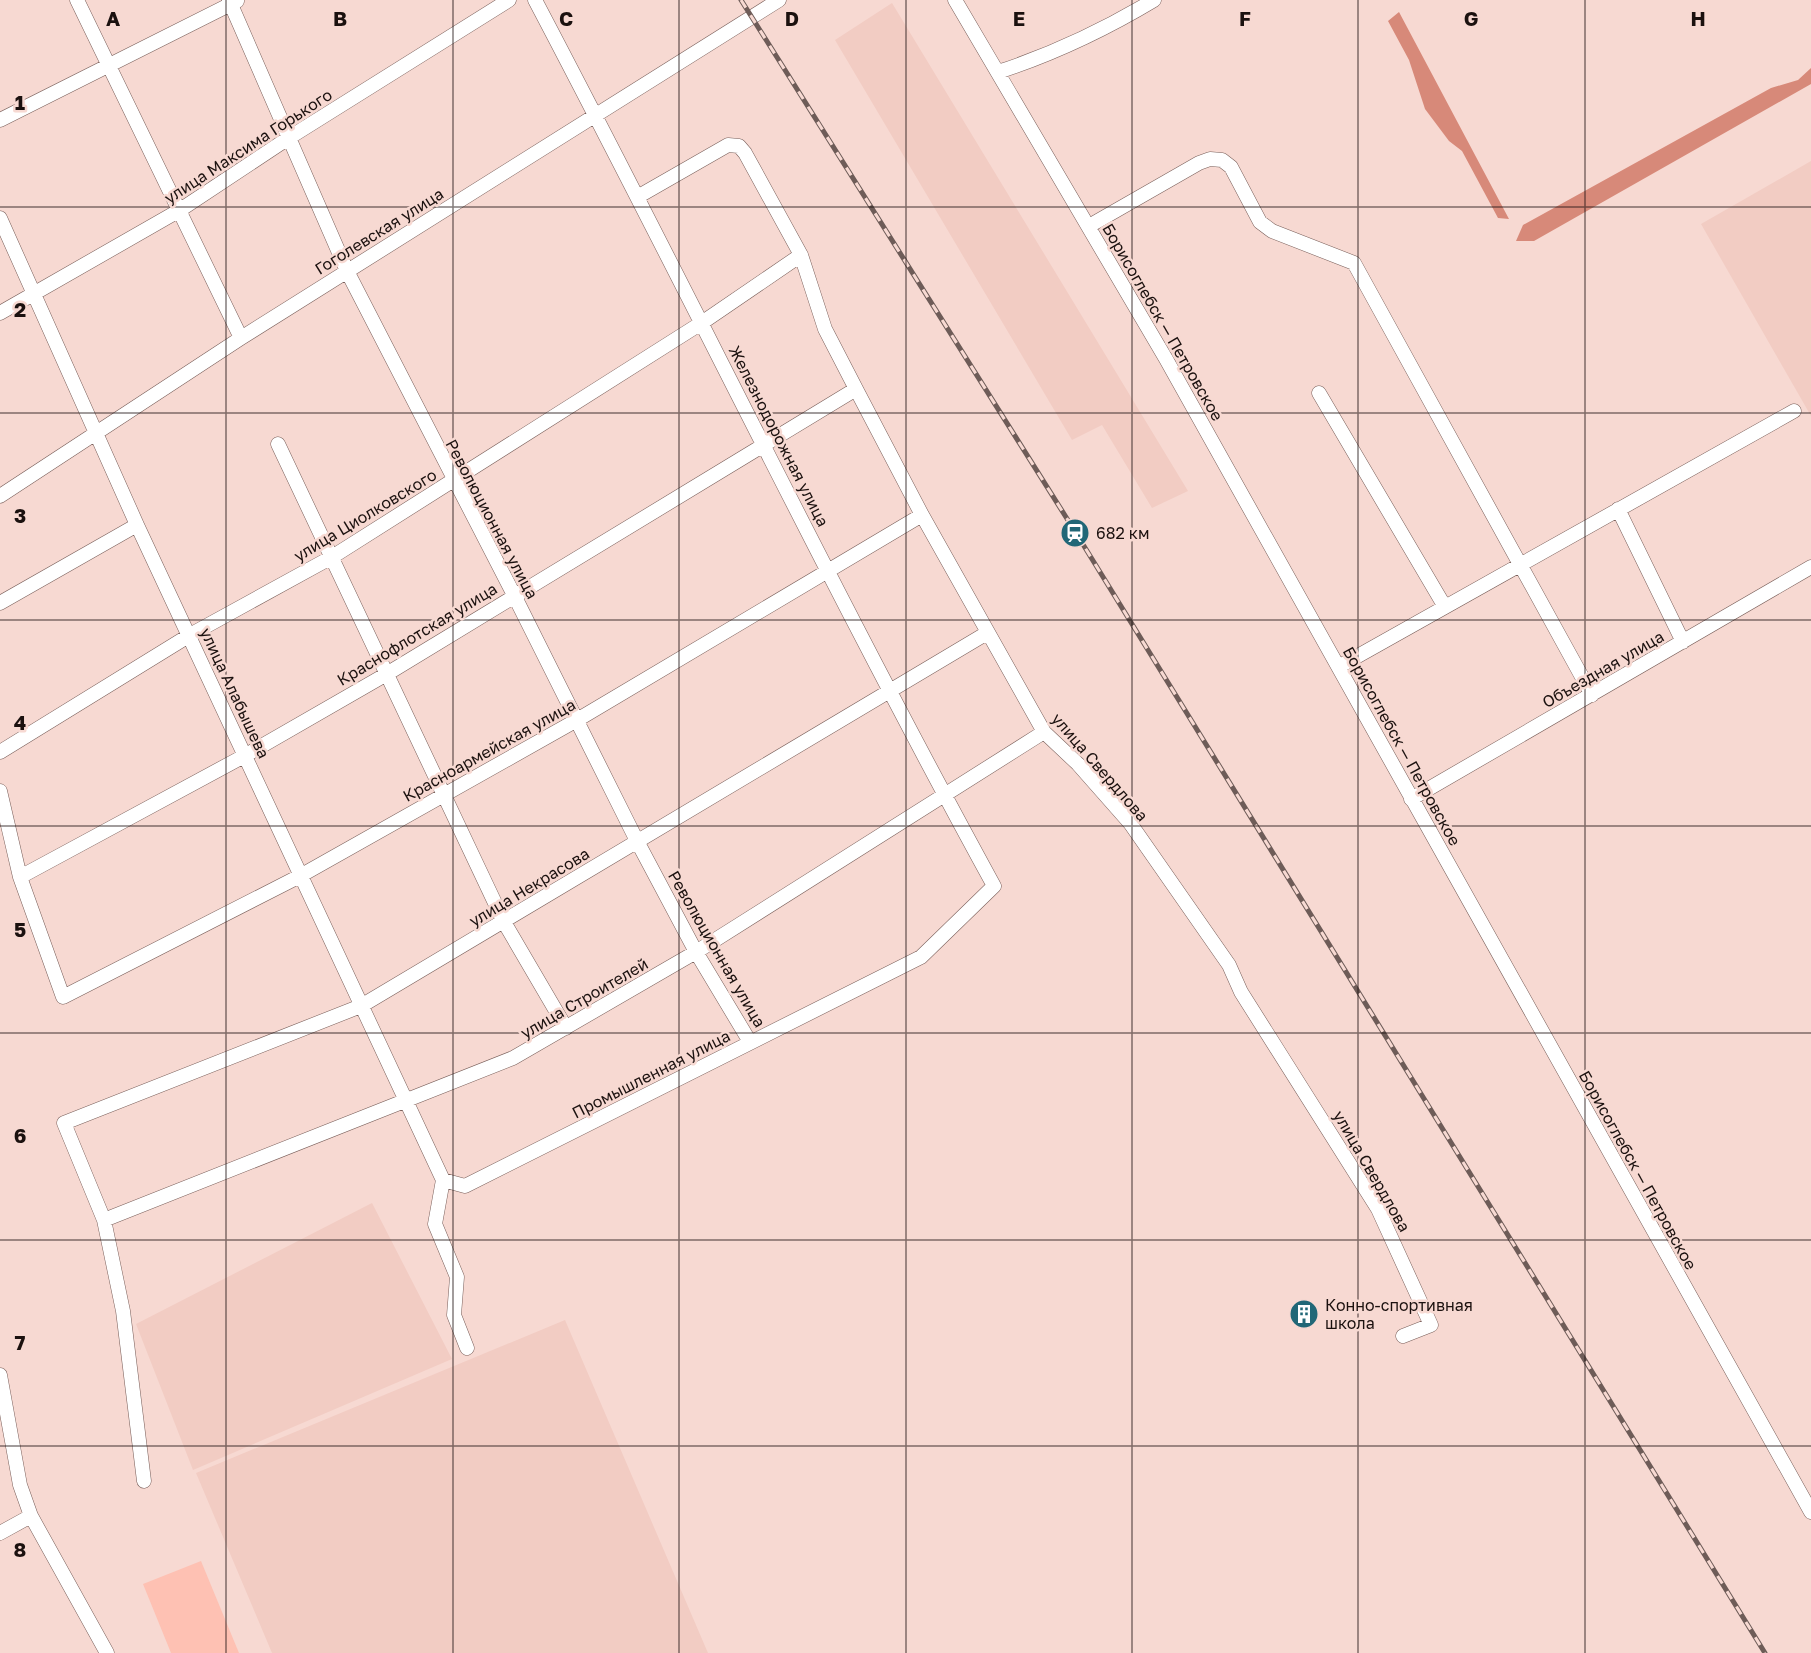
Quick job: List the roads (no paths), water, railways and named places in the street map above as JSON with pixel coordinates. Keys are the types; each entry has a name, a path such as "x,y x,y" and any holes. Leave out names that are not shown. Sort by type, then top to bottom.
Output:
{"street":[{"path":"77,0 241,338"},
{"name":"улица Максима Горького","path":"0,313 180,210 287,139 509,0"},
{"name":"Железнодорожная улица","path":"535,0 639,196 888,691 994,886"},
{"name":"Гоголевская улица","path":"0,496 346,271 779,0"},
{"name":"Борисоглебск — Петровское","path":"955,0 1089,226 1340,666 1411,799 1811,1512"},
{"path":"998,72 1039,58 1112,26 1154,0"},
{"path":"0,120 232,1"},
{"name":"Революционная улица","path":"232,1 287,139 346,271 514,595 637,841 696,952 750,1042"},
{"name":"улица Свердлова","path":"639,196 728,145 739,146 745,153 801,255 825,329 921,515 1044,732 1078,764 1130,823 1229,965 1241,992 1359,1177 1397,1247 1431,1325 1403,1336"},
{"path":"1089,226 1199,163 1210,159 1222,160 1231,167 1260,222 1272,231 1354,263 1592,695"},
{"name":"улица Алабышева","path":"0,218 137,525 443,1180"},
{"name":"улица Циолковского","path":"0,752 190,635 332,557 703,322 801,255"},
{"name":"Краснофлотская улица","path":"20,877 246,755 386,675 514,595 856,389"},
{"path":"1319,393 1445,606"},
{"path":"1340,666 1794,411"},
{"path":"278,444 442,796 504,922 566,1028"},
{"path":"1618,509 1683,642"},
{"name":"Красноармейская улица","path":"20,877 63,997 300,876 577,720 921,515"},
{"path":"0,603 137,525"},
{"name":"Объездная улица","path":"1411,799 1811,567"},
{"name":"улица Некрасова","path":"104,1220 64,1123 361,1006 987,633"},
{"name":"улица Строителей","path":"104,1220 513,1058 696,952 944,793 1044,732"},
{"path":"0,792 20,877"},
{"name":"Промышленная улица","path":"443,1180 465,1186 921,957 994,886"},
{"path":"443,1180 435,1224 457,1277 454,1315 467,1348"},
{"path":"104,1220 123,1311 144,1481"},
{"path":"0,1375 20,1485 31,1516 107,1653"},
{"path":"0,1533 31,1516"}],"railway":[{"path":"741,0 1076,533 1765,1653"}],"place":[{"name":"682 км","path":"1075,533"},
{"name":"Конно-спортивная школа","path":"1304,1314"}]}
